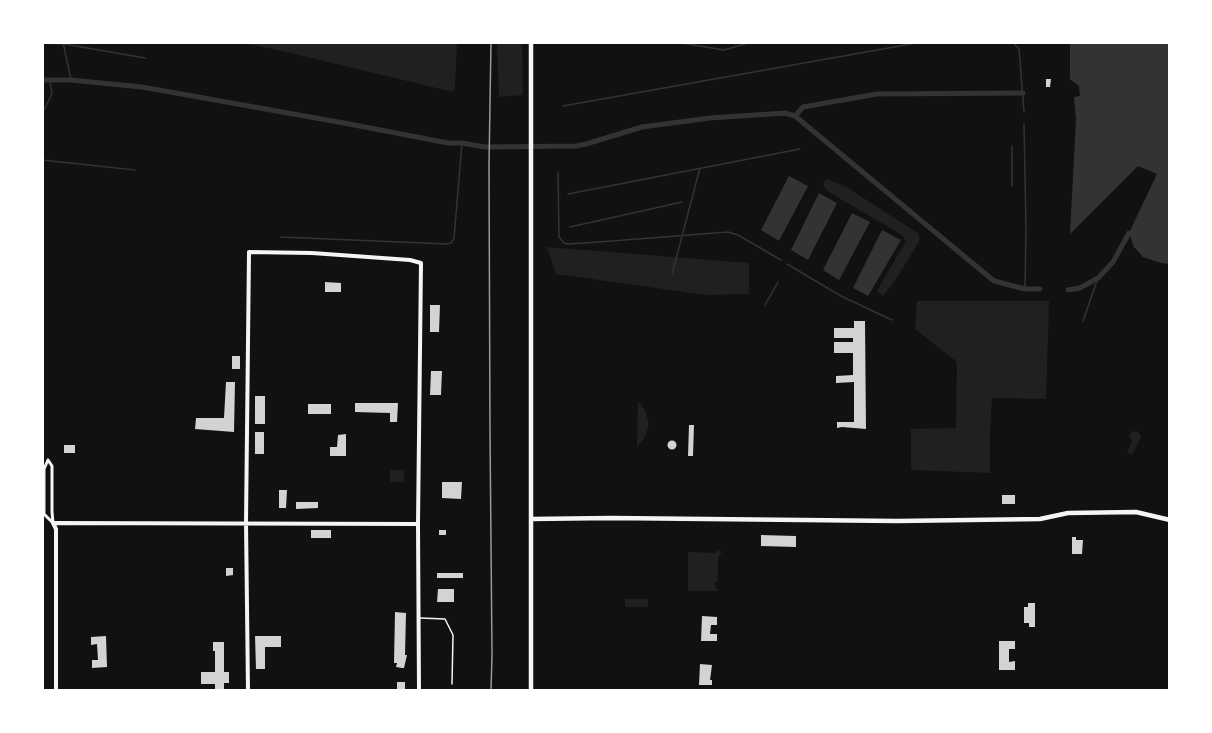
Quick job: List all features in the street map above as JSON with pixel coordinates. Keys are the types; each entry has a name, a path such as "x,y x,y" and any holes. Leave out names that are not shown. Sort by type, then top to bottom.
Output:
{"main road":[{"path":"531,42 531,691"},
{"path":"531,519 1040,519 1068,513 1136,512 1170,520"}],"street":[{"path":"248,691 246,522 249,252 333,255 410,260 421,263 419,691"},
{"path":"53,523 52,466 48,460 44,469 44,514 56,529 56,691"},
{"path":"53,523 418,524"}],"lane":[{"path":"419,618 445,619 453,635 452,684"}],"shaded area":[{"path":"235,42 457,42 455,88 453,92 278,50"},
{"path":"499,42 522,42 523,95 499,97 497,44"},
{"path":"1070,42 1170,42 1170,264 1143,257 1134,247 1129,233 1157,174 1138,166 1070,234 1076,119 1074,97 1080,96 1079,86 1070,79"},
{"path":"789,176 808,186 779,241 761,230"},
{"path":"827,179 845,186 919,234 919,242 883,296 877,291 906,241 902,235 827,191 823,184"},
{"path":"819,193 837,203 808,260 791,250"},
{"path":"852,213 870,222 839,280 823,270"},
{"path":"882,230 901,240 868,296 853,288"},
{"path":"547,247 749,263 749,294 706,295 556,274"},
{"path":"917,301 1049,301 1046,399 992,398 990,473 911,470 911,429 956,428 957,362 915,329"},
{"path":"638,401 645,410 649,424 645,437 637,447"},
{"path":"1133,431 1138,432 1141,437 1132,455 1127,452 1132,442 1129,435"},
{"path":"390,470 404,470 404,482 390,482"},
{"path":"718,550 722,552 718,557 718,581 715,582 715,588 718,591 688,591 688,552 715,553"},
{"path":"625,599 648,599 648,607 625,607"}],"building":[{"path":"1046,79 1051,79 1050,87 1046,87"},
{"path":"325,282 341,283 341,292 325,292"},
{"path":"430,305 440,305 439,332 430,332"},
{"path":"854,321 865,321 866,429 837,428 837,422 854,422 854,382 836,383 836,376 853,375 853,353 834,353 834,342 853,342 853,338 834,338 834,328 854,328"},
{"path":"232,356 240,356 240,369 232,369"},
{"path":"431,371 442,371 441,395 430,395"},
{"path":"226,382 235,382 234,432 195,429 196,418 224,418"},
{"path":"255,396 265,396 265,424 255,424"},
{"path":"355,403 398,403 397,422 390,422 390,413 355,412"},
{"path":"308,404 331,404 331,414 308,414"},
{"path":"689,425 694,425 693,456 688,456"},
{"path":"255,432 264,432 264,454 255,454"},
{"path":"346,434 346,456 330,456 330,447 337,447 338,435"},
{"path":"672,440 677,445 672,450 667,445"},
{"path":"64,445 75,445 75,453 64,453"},
{"path":"442,482 462,482 461,499 442,498"},
{"path":"279,490 287,490 286,508 279,508"},
{"path":"1002,495 1015,495 1015,504 1002,504"},
{"path":"296,502 318,502 318,508 296,509"},
{"path":"311,530 331,530 331,538 311,538"},
{"path":"439,530 446,530 446,535 439,535"},
{"path":"761,535 796,536 796,547 761,546"},
{"path":"1072,537 1076,537 1076,540 1083,540 1082,554 1072,554"},
{"path":"226,568 233,568 233,575 226,576"},
{"path":"437,573 463,573 463,578 437,578"},
{"path":"438,589 454,589 454,602 437,602"},
{"path":"1028,603 1035,603 1035,627 1029,627 1029,623 1024,623 1024,607 1028,607"},
{"path":"395,612 406,613 405,655 407,655 404,668 396,667 397,663 394,663"},
{"path":"702,616 717,617 717,625 711,625 710,634 717,634 717,641 701,641"},
{"path":"106,636 107,667 92,668 92,660 98,660 97,644 91,645 91,637"},
{"path":"255,636 281,636 281,647 265,647 265,669 256,669"},
{"path":"999,641 1015,641 1015,649 1009,649 1009,662 1015,661 1015,670 999,670"},
{"path":"213,642 224,642 224,672 229,672 229,683 224,683 224,691 215,691 215,684 201,684 201,672 215,672"},
{"path":"700,664 712,665 710,680 712,680 712,685 699,685"},
{"path":"397,682 405,682 405,691 397,691"}],"waterway":[{"path":"63,42 71,80"},
{"path":"675,42 724,50 752,42"},
{"path":"563,106 922,42"},
{"path":"1013,42 1019,49 1024,112"},
{"path":"42,43 64,44 145,58"},
{"path":"42,80 71,80 142,87 448,143 485,147 576,146 642,127 710,118 785,113 795,116 803,107 877,94 1023,93"},
{"path":"42,114 52,94 50,81"},
{"path":"795,116 994,281 1025,289 1040,289"},
{"path":"1024,124 1025,289"},
{"path":"281,237 451,243 454,238 462,143"},
{"path":"1012,146 1012,186"},
{"path":"568,194 800,149"},
{"path":"42,160 135,170"},
{"path":"672,274 700,168"},
{"path":"558,172 559,237 564,243 728,232 738,235 781,260"},
{"path":"570,227 682,202"},
{"path":"1068,290 1080,288 1098,278 1113,262 1129,233"},
{"path":"787,264 841,296 892,320"},
{"path":"1083,321 1098,278"},
{"path":"765,305 778,282"}],"railway":[{"path":"491,42 489,165 491,691"}]}
